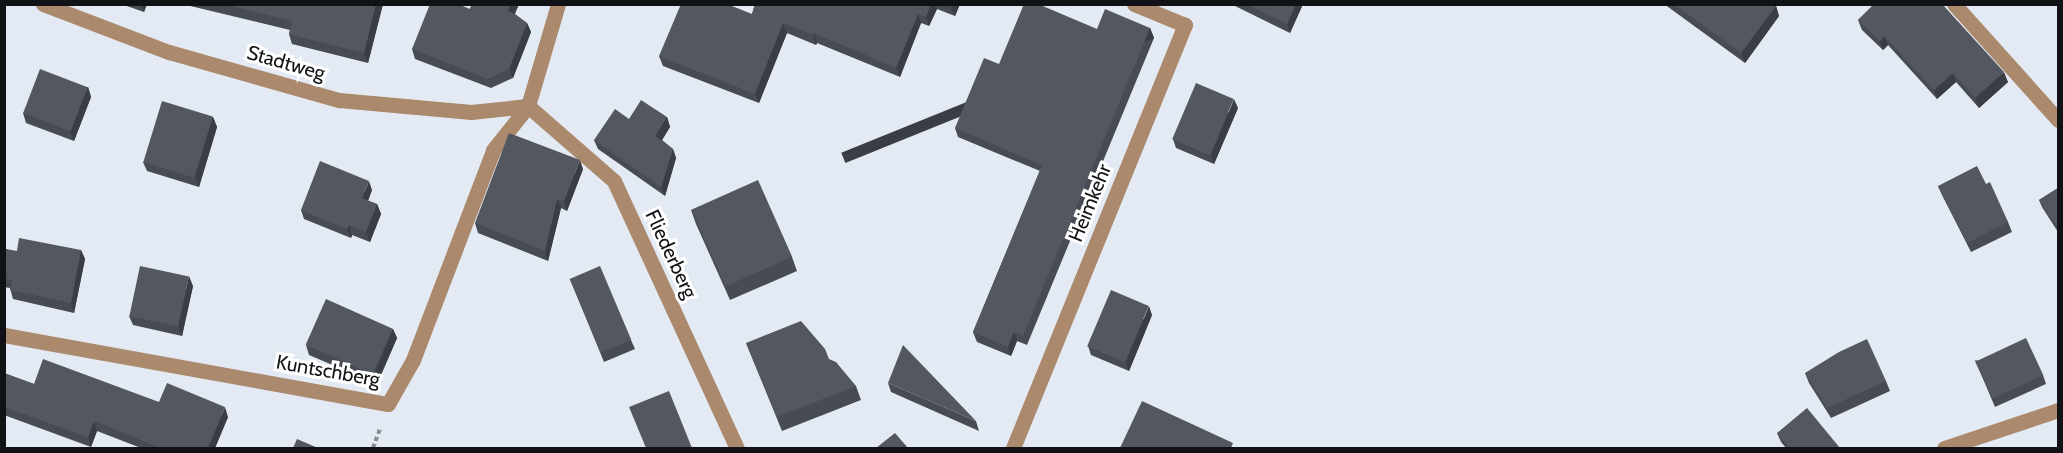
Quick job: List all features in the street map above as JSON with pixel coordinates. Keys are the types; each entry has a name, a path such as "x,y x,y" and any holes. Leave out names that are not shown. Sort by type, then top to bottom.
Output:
{"street":[{"name":"Stadtweg","path":"44,4 169,52 339,100 471,112 528,106"},
{"path":"528,106 558,4"},
{"name":"Heimkehr","path":"1012,448 1185,25 1134,4"},
{"path":"1954,4 2058,120"},
{"name":"Kuntschberg","path":"4,335 388,404 413,360 493,150 528,106"},
{"name":"Fliederberg","path":"528,106 614,181 737,448"},
{"path":"1944,448 2058,410"}],"building":[{"path":"222,4 376,4 364,53 289,34 292,21"},
{"path":"430,4 458,4 470,9 472,4 511,4 508,10 527,23 509,69 488,79 412,49"},
{"path":"681,4 727,4 752,14 755,4 931,4 926,17 918,14 896,68 814,33 813,35 783,23 755,94 659,56"},
{"path":"1024,4 1038,4 1097,29 1105,9 1150,28 1023,336 1014,332 1008,347 973,332 1042,165 955,128 984,58 999,64"},
{"path":"1246,4 1296,4 1287,24"},
{"path":"1674,4 1773,4 1776,6 1741,53"},
{"path":"1874,4 1942,4 2004,72 1975,98 1953,73 1934,90 1884,36 1880,41 1858,20"},
{"path":"40,69 88,87 71,131 23,113"},
{"path":"1196,83 1234,99 1210,155 1172,139"},
{"path":"641,100 667,117 655,136 673,149 661,187 594,140 615,109 629,119"},
{"path":"162,101 213,116 194,178 143,162"},
{"path":"509,133 580,160 564,201 557,199 545,251 475,223"},
{"path":"320,161 369,181 362,198 377,204 366,232 349,225 347,229 301,210"},
{"path":"1977,166 1986,184 1990,182 2008,222 1967,243 1938,186"},
{"path":"758,180 792,257 725,286 691,210"},
{"path":"2058,188 2058,226 2057,227 2039,200"},
{"path":"19,238 81,250 71,303 10,290 12,280 4,278 4,254 6,249 17,251"},
{"path":"140,266 189,276 178,326 129,316"},
{"path":"600,266 631,340 601,353 570,279"},
{"path":"1111,290 1149,306 1125,362 1087,346"},
{"path":"326,299 393,329 372,374 306,345"},
{"path":"801,321 825,349 829,359 836,362 856,386 777,417 746,343"},
{"path":"2026,338 2043,375 1993,399 1975,362"},
{"path":"1867,339 1886,381 1827,408 1805,373 1839,352"},
{"path":"903,345 976,421 888,383"},
{"path":"43,359 159,402 167,383 225,407 208,448 160,448 94,421 88,437 4,407 4,373 34,384"},
{"path":"669,391 692,448 646,448 629,407"},
{"path":"1142,401 1233,443 1231,448 1120,448"},
{"path":"1807,408 1840,448 1790,448 1777,433"},
{"path":"895,433 908,448 876,448"},
{"path":"297,439 318,448 293,448"}]}
